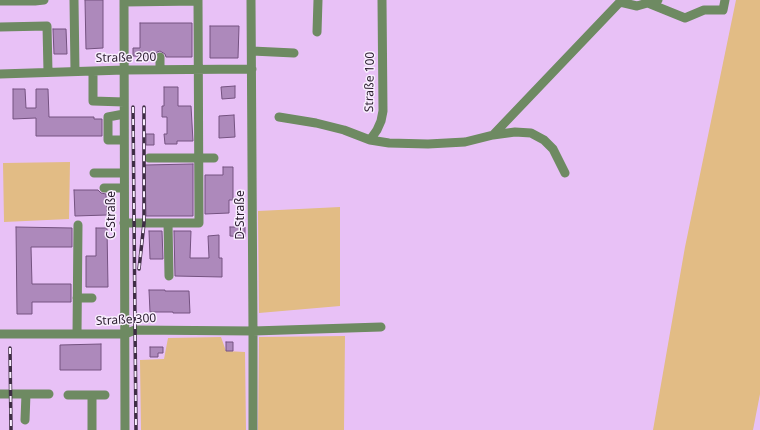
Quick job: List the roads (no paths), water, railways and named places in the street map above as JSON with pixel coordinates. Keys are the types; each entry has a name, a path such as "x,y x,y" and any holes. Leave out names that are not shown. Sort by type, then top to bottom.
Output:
{"lane":[{"path":"0,1 44,0"},
{"path":"74,0 75,71"},
{"path":"124,1 198,0 199,223 124,223"},
{"name":"D-Straße","path":"252,0 253,430"},
{"path":"317,32 318,0"},
{"name":"Straße 100","path":"370,140 377,130 383,111 382,0"},
{"path":"493,135 620,2 637,6 658,0"},
{"path":"648,3 685,18 704,10 723,10 725,0"},
{"name":"C-Straße","path":"124,1 124,173 127,193 124,223 125,430"},
{"path":"0,27 47,26 48,72"},
{"path":"252,51 294,53"},
{"path":"160,57 160,70"},
{"name":"Straße 200","path":"0,74 124,70 252,69"},
{"path":"93,71 93,101 124,102"},
{"path":"124,114 108,117 108,140 124,140"},
{"path":"279,117 316,123 344,130 370,140 389,143 428,144 465,142 493,135 515,132 531,133 544,140 553,149 565,173"},
{"path":"149,158 214,158"},
{"path":"94,173 124,173"},
{"path":"104,188 127,193"},
{"path":"168,223 169,276"},
{"path":"77,334 78,225"},
{"path":"77,298 92,298"},
{"name":"Straße 300","path":"0,334 125,334 135,330 253,331 381,328"},
{"path":"0,394 49,394"},
{"path":"25,420 26,394"},
{"path":"68,395 105,395"},
{"path":"92,395 92,430"}],"railway":[{"path":"133,107 136,430"},
{"path":"139,269 144,223 144,107"},
{"path":"10,348 11,430"}]}
